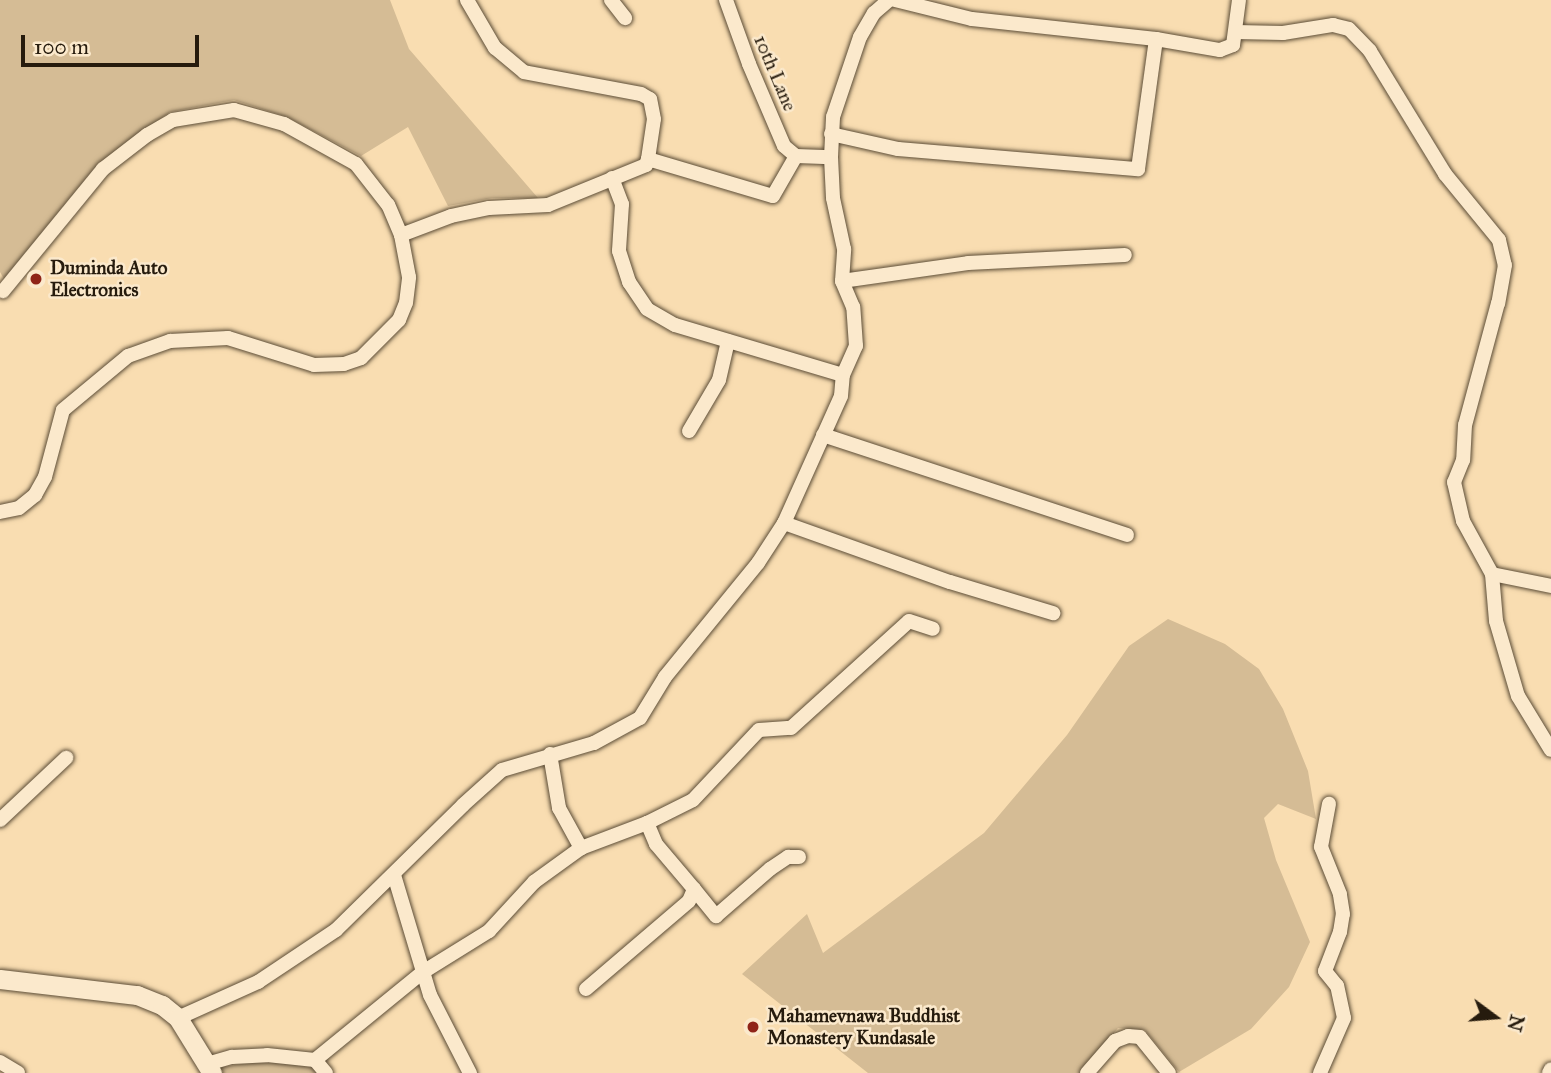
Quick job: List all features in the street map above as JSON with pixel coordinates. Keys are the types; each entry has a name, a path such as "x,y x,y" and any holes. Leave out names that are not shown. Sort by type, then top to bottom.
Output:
{"street":[{"path":"401,235 451,216 489,208 548,205 646,165 648,159 654,119 650,99 641,93 524,72 495,48 467,0"},
{"path":"611,0 625,19"},
{"name":"10th Lane","path":"726,0 749,64 784,146 796,156"},
{"path":"178,1018 258,982 336,930 463,804 502,771 550,754 594,743 640,718 665,677 758,563 784,523 841,396 844,375 856,346 853,307 842,281 844,249 833,198 831,134 833,117 860,37 874,13 889,0"},
{"path":"895,0 972,19 1156,39 1220,50 1233,45 1239,0"},
{"path":"1236,32 1283,33 1333,25 1349,29 1370,51 1445,174 1499,240 1505,265 1498,303 1465,425 1463,460 1454,482 1463,521 1492,574 1496,621 1518,696 1551,750"},
{"path":"831,134 898,149 1138,170 1156,39"},
{"path":"0,512 19,508 35,495 46,477 63,410 128,356 170,341 228,338 314,365 345,364 361,358 386,337 399,320 409,276 401,235 388,205 356,164 284,124 234,110 173,120 146,135 103,169 1,293"},
{"path":"648,159 773,197 796,156 831,157"},
{"path":"612,178 622,204 619,251 629,282 647,309 675,325 844,375"},
{"path":"842,281 968,263 1125,255"},
{"path":"689,431 719,380 727,341"},
{"path":"823,435 1127,536"},
{"path":"784,523 950,582 1054,613"},
{"path":"1492,574 1551,586"},
{"path":"315,1060 424,972 489,931 534,882 581,848 647,823 693,800 759,730 791,728 909,621 933,629"},
{"path":"550,754 559,808 581,848"},
{"path":"0,820 66,758"},
{"path":"1320,1073 1344,1018 1337,986 1325,971 1326,962 1340,932 1343,914 1340,894 1321,847 1329,804"},
{"path":"647,823 656,844 716,916 770,869 788,858 799,857"},
{"path":"394,875 430,995 470,1073"},
{"path":"586,989 689,901 694,889"},
{"path":"0,979 137,995 162,1005 178,1018 209,1069 232,1057 267,1055 315,1060 326,1073"},
{"path":"1087,1073 1115,1041 1128,1036 1140,1037 1168,1073"},
{"path":"0,1062 18,1073"}],"shaded area":[{"path":"0,0 390,0 409,49 538,198 492,198 448,206 408,127 361,156 287,117 234,100 170,112 99,163 4,279 0,272"},
{"path":"1168,619 1225,644 1259,669 1283,709 1308,771 1316,819 1278,804 1264,818 1276,860 1310,942 1289,987 1251,1029 1179,1072 1145,1030 1118,1028 1080,1073 868,1073 742,974 807,914 823,953 984,833 1067,735 1129,646"},
{"path":"267,1060 314,1068 318,1073 220,1073 216,1068"}],"place":[{"name":"Duminda Auto Electronics","path":"36,279"},
{"name":"Mahamevnawa Buddhist Monastery Kundasale","path":"753,1027"}]}
